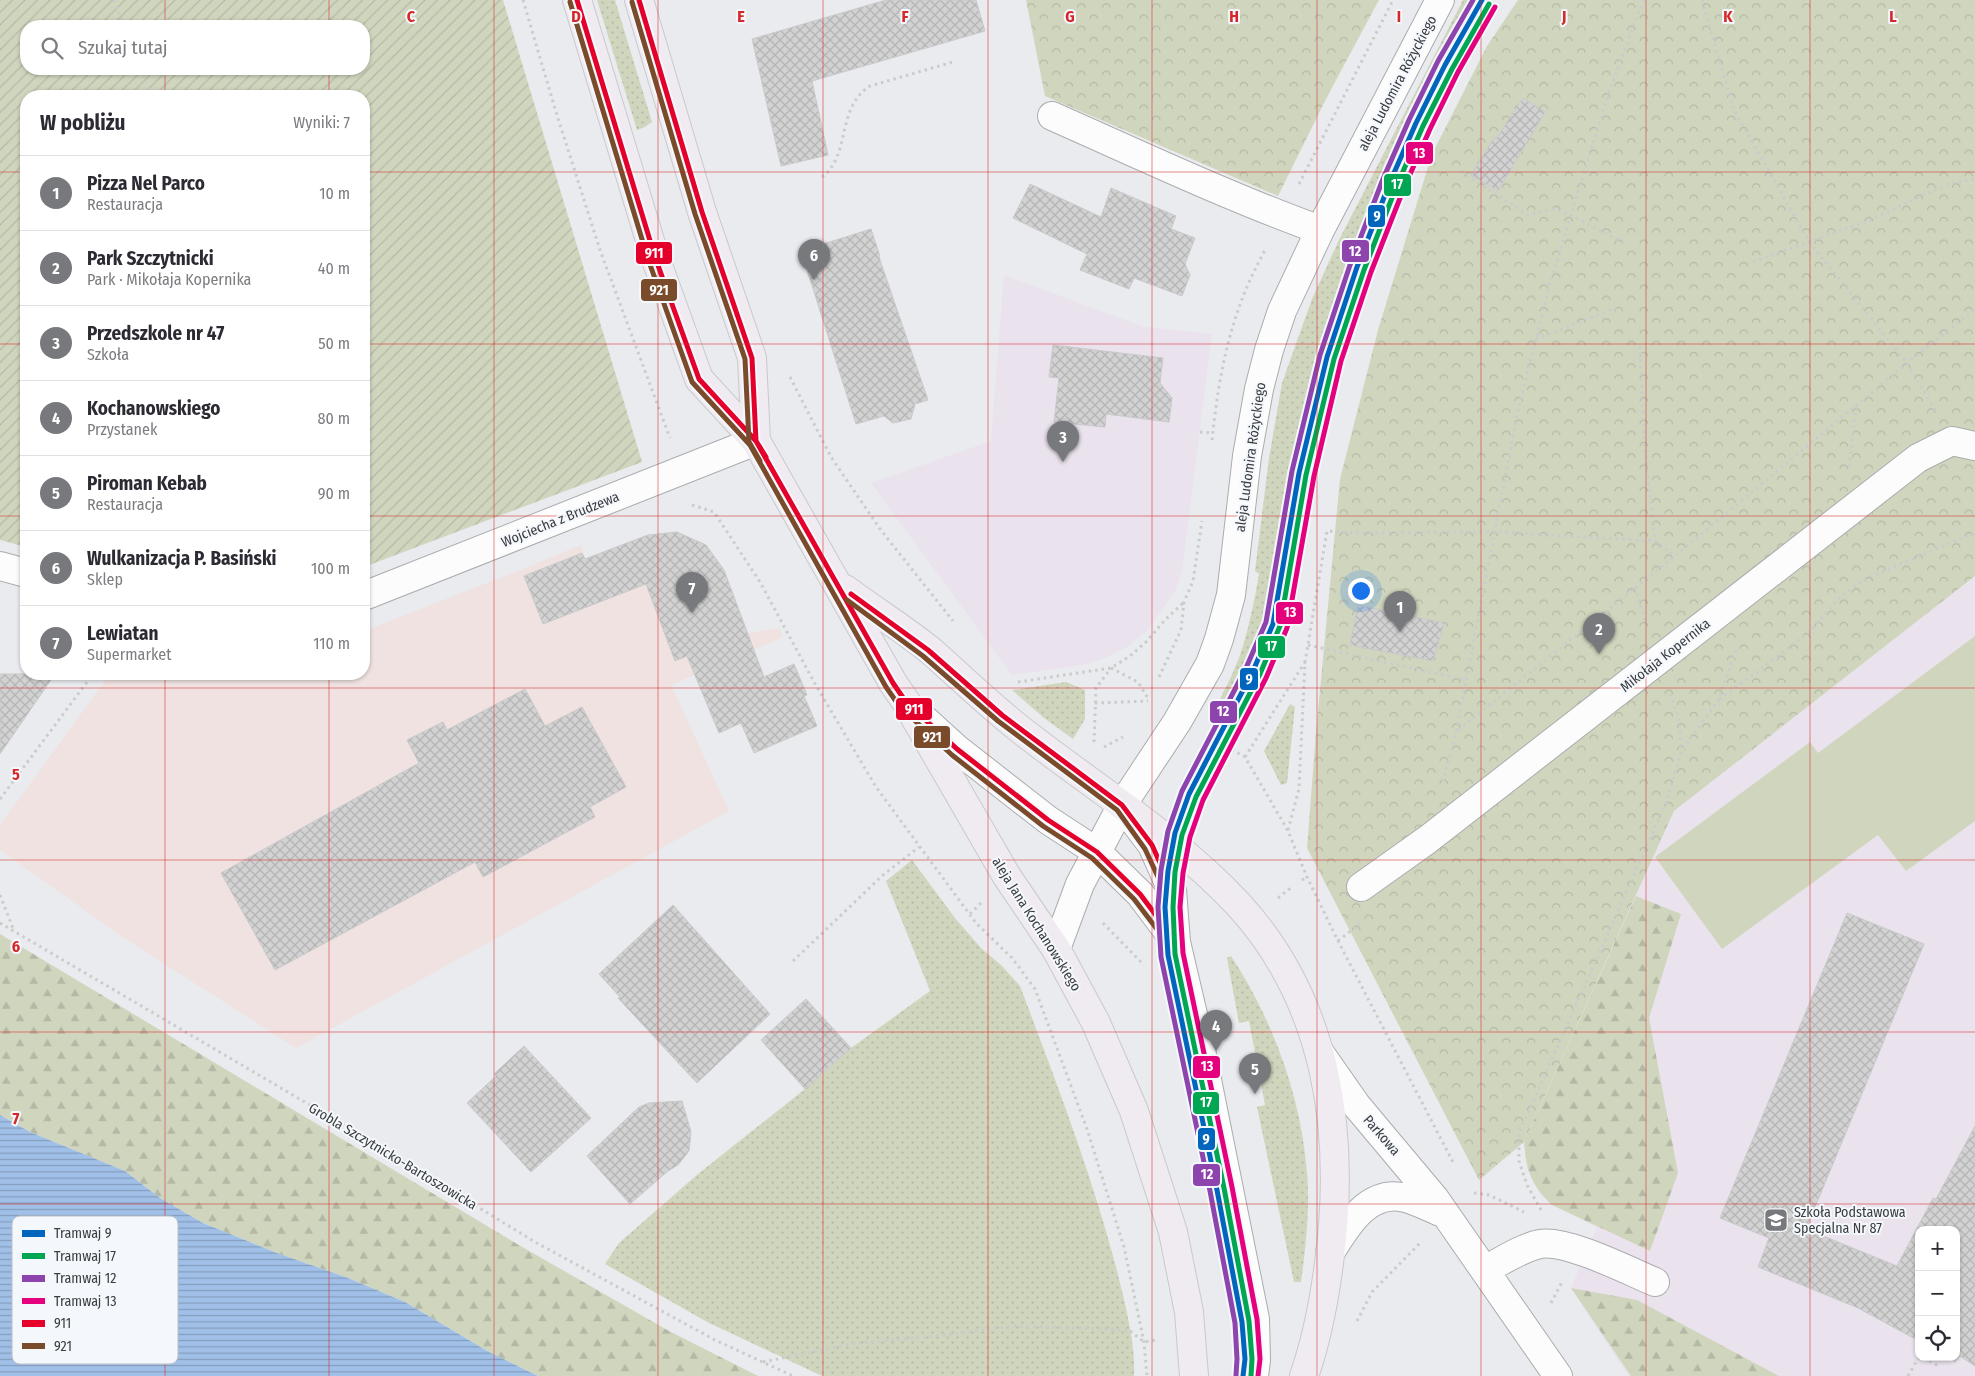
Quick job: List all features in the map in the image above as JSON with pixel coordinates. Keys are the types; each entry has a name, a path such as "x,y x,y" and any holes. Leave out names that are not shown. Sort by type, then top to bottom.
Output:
{"main road":[{"name":"aleja Jana Kochanowskiego","path":"577,0 655,257 699,379 756,441 893,683 906,702 1006,875 1056,949 1096,1023 1134,1111 1173,1232 1189,1312 1194,1376"},
{"name":"aleja Jana Kochanowskiego","path":"639,0 702,212 752,358 756,441"},
{"name":"aleja Jana Kochanowskiego","path":"838,584 928,650 1022,731 1122,805 1208,874 1250,919 1288,973 1320,1053 1330,1103 1335,1156 1334,1218 1330,1253 1320,1322 1304,1376"}],"street":[{"name":"aleja Ludomira Różyckiego","path":"1056,949 1075,895 1097,852 1122,805 1199,685 1219,639 1231,595 1247,456 1261,381 1282,311 1320,230 1440,0"},
{"path":"1052,116 1214,188 1320,230"},
{"name":"Wojciecha z Brudzewa","path":"370,594 756,441"},
{"name":"Mikołaja Kopernika","path":"1361,887 1427,840 1918,458 1964,443"},
{"path":"0,566 20,571"},
{"path":"906,702 957,749 1004,786 1048,820 1097,852 1140,894 1176,942"},
{"path":"1122,805 1152,845 1172,890 1176,942 1190,995 1250,1289 1256,1327 1254,1376"},
{"name":"Parkowa","path":"1320,1053 1357,1106 1416,1175 1446,1215 1558,1376"},
{"path":"1330,1253 1350,1221 1369,1203 1388,1197 1407,1198 1446,1215"},
{"path":"1485,1270 1525,1249 1541,1244 1557,1244 1656,1282"}],"path":[{"path":"114,0 122,20"},
{"path":"524,0 556,112 600,250 670,439 670,445 663,456 680,501 714,512 760,582 814,682 876,787 976,923 1012,958 1035,989 1087,1129 1124,1247 1144,1342 1147,1376"},
{"path":"1296,191 1393,0"},
{"path":"1645,0 1637,16 1608,95 1536,338 1519,405 1456,732 1675,556 1856,405 1975,309"},
{"path":"1702,0 1734,110 1810,243 1908,363 1964,443"},
{"path":"822,177 830,172 837,157 852,103 862,92 870,86 953,62"},
{"path":"143,75 149,90"},
{"path":"1461,172 1528,215 1554,209 1571,215 1626,244"},
{"path":"1753,262 1865,222 1948,184 1975,179"},
{"path":"1536,338 1616,308"},
{"path":"1640,346 1644,441 1655,541"},
{"path":"788,371 831,457 880,529 958,628"},
{"path":"1843,517 1856,405"},
{"path":"1200,432 1212,433"},
{"path":"1288,831 1299,789 1305,662 1327,531 1359,533 1495,532 1655,541 1675,556"},
{"path":"1719,699 1763,668 1814,628 1842,595 1865,579 1969,535 1975,535"},
{"path":"1094,744 1096,688 1111,668 1130,656 1146,642 1184,602 1182,630 1156,686"},
{"path":"1545,1216 1527,1185 1519,1161 1519,1133 1666,803 1681,752 1719,699 1736,650 1733,603"},
{"path":"1308,645 1466,680"},
{"path":"1245,757 1305,662"},
{"path":"1017,682 1111,668 1138,682 1149,701"},
{"path":"0,799 89,680"},
{"path":"1145,709 1152,693"},
{"path":"1095,703 1149,701"},
{"path":"1101,749 1126,736"},
{"path":"1209,738 1245,757 1288,831 1307,877 1338,941 1455,1166"},
{"path":"793,961 883,875 919,847"},
{"path":"1302,880 1307,877"},
{"path":"1276,900 1293,886"},
{"path":"0,895 15,931"},
{"path":"1102,922 1148,969"},
{"name":"Grobla Szczytnicko-Bartoszowicka","path":"0,923 349,1128 536,1242 715,1340 793,1376"},
{"path":"1354,1327 1372,1292 1425,1238"},
{"path":"762,1362 851,1344 943,1336 1016,1326 1129,1330 1144,1342"},
{"path":"1908,1376 1917,1361"},
{"path":"1930,1361 1938,1366"}],"shaded area":[{"path":"1004,275 1144,327 1212,334 1182,570 1175,591 1147,631 1127,647 1103,659 1081,665 1012,675 871,483 991,441"},
{"path":"677,532 706,545 724,570 748,633 779,628 783,637 671,685 729,811 296,1048 124,938 0,850 0,825 106,680 370,680 370,629 581,545 585,559 648,535"},
{"path":"1975,576 1975,1376 1628,1376 1571,1288 1597,1227 1552,1205 1540,1194 1528,1170 1524,1142 1674,811"}],"green space":[{"path":"0,0 503,0 642,462 370,565 370,90 20,90 20,545 0,540"},
{"path":"597,0 615,0 652,122 637,130"},
{"path":"1026,0 1379,0 1327,97 1278,196 1045,96"},
{"path":"1463,0 1473,0 1424,94 1344,272 1308,390 1292,460 1264,622 1241,679 1219,717 1213,713 1240,655 1256,592 1259,574 1255,571 1269,458 1282,383 1312,299 1339,240"},
{"path":"1518,0 1975,0 1975,576 1674,811 1524,1142 1479,1180 1307,848 1340,479 1378,330 1432,154 1487,46"},
{"path":"1975,636 1975,821 1906,871 1878,835 1722,949 1655,857 1810,742 1818,753"},
{"path":"1066,682 1085,690 1085,719 1073,739 1044,718 1012,690"},
{"path":"1290,704 1295,707 1287,783 1281,785 1264,751"},
{"path":"912,860 955,918 981,948 1002,966 1020,986 1072,1126 1106,1231 1129,1322 1134,1376 822,1376 709,1323 605,1264 619,1243 698,1174 805,1089 851,1048 930,991 886,881"},
{"path":"1636,896 1681,914 1649,1018 1678,1173 1650,1251 1552,1205 1534,1184 1526,1161 1524,1142"},
{"path":"0,934 517,1244 669,1331 758,1376 538,1376 489,1352 405,1302 348,1278 277,1253 203,1223 160,1198 125,1171 30,1132 0,1115"},
{"path":"1231,956 1260,1006 1272,1032 1291,1087 1298,1116 1304,1144 1308,1200 1301,1282 1294,1282 1257,1107 1265,1105 1249,1021 1239,1023 1227,958"},
{"path":"1571,1288 1637,1300 1779,1376 1631,1376"}],"water":[{"path":"0,1115 30,1132 125,1171 160,1198 203,1223 277,1253 348,1278 405,1302 489,1352 538,1376 0,1376"}],"building":[{"path":"886,0 976,0 985,31 812,81 828,155 781,166 752,39"},
{"path":"1523,98 1545,112 1498,191 1471,175 1494,138 1496,139"},
{"path":"1030,184 1101,217 1111,188 1176,216 1171,229 1195,238 1185,264 1190,275 1182,296 1134,278 1129,289 1080,270 1087,254 1013,218"},
{"path":"871,229 928,400 915,404 911,419 893,423 884,416 856,424 801,251"},
{"path":"1053,345 1163,358 1160,383 1172,398 1169,422 1106,414 1105,427 1054,422 1059,378 1049,377"},
{"path":"677,532 706,545 724,570 764,677 794,664 807,695 804,696 817,726 754,753 741,723 719,733 687,656 675,661 646,584 543,624 524,576 582,553 585,559 648,535"},
{"path":"1358,605 1444,623 1433,661 1350,645"},
{"path":"0,674 20,674 20,680 51,680 0,754"},
{"path":"525,689 545,726 582,707 626,787 590,807 595,817 483,877 475,862 275,970 221,873 419,763 407,740 443,722 447,730"},
{"path":"673,905 770,1014 697,1083 618,998 620,997 599,974"},
{"path":"1847,913 1924,944 1806,1229 1897,1266 1915,1232 1915,1339 1858,1308 1758,1267 1769,1238 1720,1218"},
{"path":"806,999 851,1048 805,1089 761,1040"},
{"path":"524,1046 591,1118 531,1172 467,1103"},
{"path":"682,1101 691,1132 689,1151 678,1165 668,1171 630,1204 587,1156 639,1107 649,1103"},
{"path":"1975,1126 1975,1366 1960,1356 1960,1226 1918,1226 1933,1198 1936,1199"}],"tram line":[{"name":"12","path":"1236,1375 1235,1323 1210,1191 1161,957 1158,907 1161,870 1168,831 1182,791 1246,668 1266,622 1292,471 1320,355 1350,265 1383,179 1409,120 1438,61 1473,0"},
{"name":"9","path":"1243,1376 1245,1359 1242,1322 1217,1190 1168,955 1165,907 1168,871 1175,833 1189,794 1253,671 1273,624 1299,473 1327,357 1357,267 1390,182 1416,123 1445,65 1482,0"},
{"name":"17","path":"1251,1376 1252,1359 1249,1321 1224,1188 1175,954 1173,907 1175,872 1182,835 1196,797 1260,674 1280,626 1306,475 1334,359 1364,270 1397,185 1423,126 1452,69 1489,4"},
{"name":"13","path":"1258,1376 1260,1359 1257,1319 1232,1187 1183,953 1180,907 1183,873 1190,837 1203,800 1266,678 1287,628 1314,476 1341,361 1371,272 1404,188 1430,129 1458,72 1495,7"}],"transit line":[{"name":"911","path":"577,0 655,257 699,379 756,441 893,683 906,702 957,749 1048,820 1097,852 1140,894 1176,942 1188,987 1251,1295 1256,1335 1254,1376"},
{"name":"911","path":"639,0 702,212 752,358 756,441 766,457"},
{"name":"921","path":"570,2 648,259 692,382 750,445 886,687 900,707 952,755 1043,826 1092,858 1134,899 1169,945 1181,989 1244,1296 1248,1335 1247,1375"},
{"name":"921","path":"632,2 695,214 745,359 749,442 760,461"},
{"name":"911","path":"851,594 928,650 1002,715 1122,805 1152,845 1172,890 1175,922"},
{"name":"921","path":"847,600 923,656 998,721 1117,810 1145,849 1165,892 1168,923"}],"place":[{"name":"Wulkanizacja P. Basiński","path":"814,280"},
{"name":"Przedszkole nr 47","path":"1063,462"},
{"name":"Lewiatan","path":"692,613"},
{"name":"Pizza Nel Parco","path":"1400,632"},
{"name":"Park Szczytnicki","path":"1599,654"},
{"name":"Kochanowskiego","path":"1216,1051"},
{"name":"Piroman Kebab","path":"1255,1094"},
{"name":"Szkoła Podstawowa Specjalna Nr 87","path":"1776,1220"}]}
